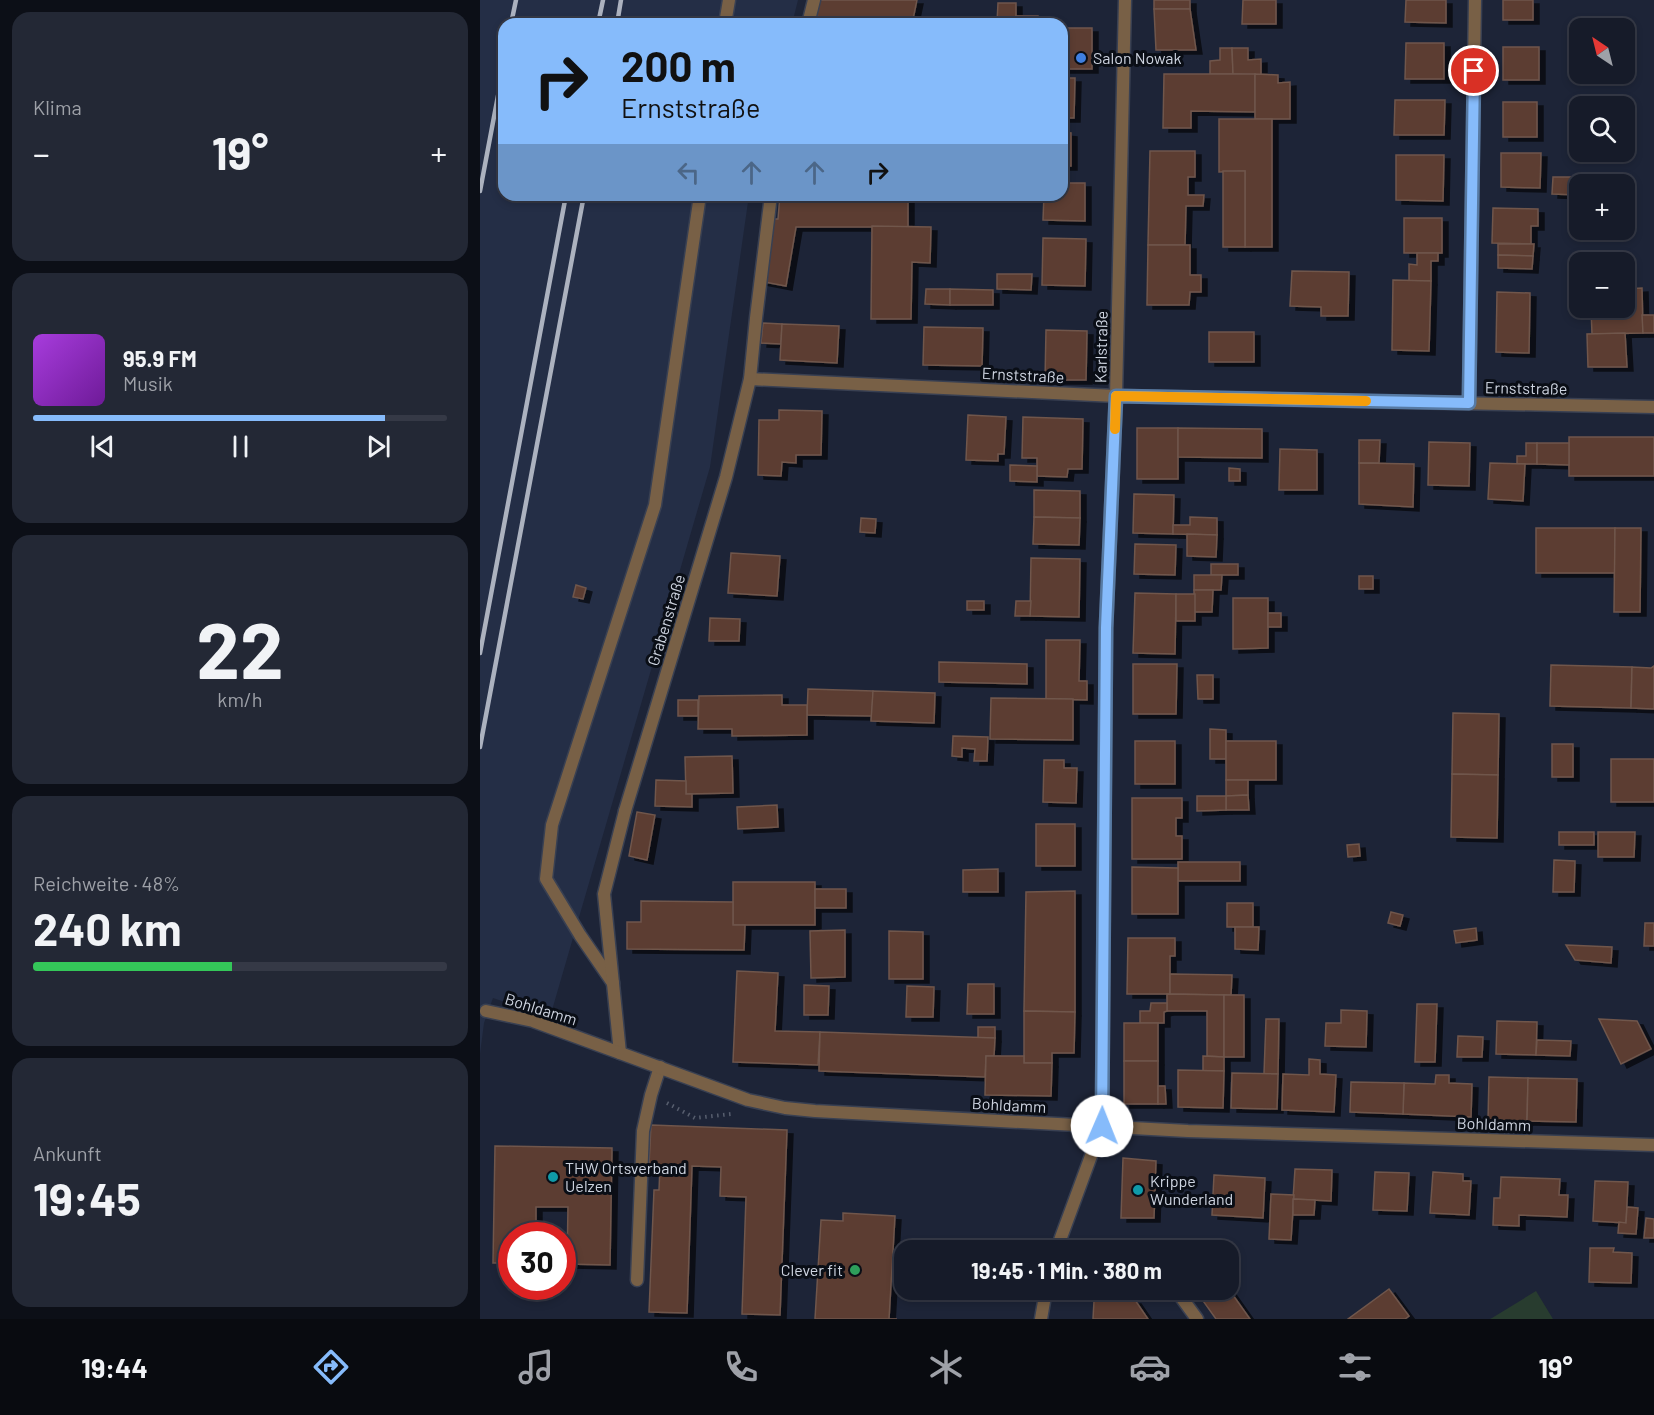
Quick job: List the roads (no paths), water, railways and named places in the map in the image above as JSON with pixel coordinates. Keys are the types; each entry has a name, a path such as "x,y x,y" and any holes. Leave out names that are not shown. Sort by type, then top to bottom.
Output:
{"street":[{"path":"726,18 729,0"},
{"path":"810,18 814,0"},
{"name":"Karlstraße","path":"1060,1240 1102,1126 1106,628 1116,396 1125,0"},
{"path":"1469,403 1475,0"},
{"path":"613,983 546,879 552,825 655,505 699,201"},
{"name":"Grabenstraße","path":"620,1053 604,894 625,811 726,477 750,379 770,201"},
{"name":"Ernststraße","path":"750,379 1116,396 1654,407"},
{"name":"Bohldamm","path":"486,1011 533,1021 748,1100 785,1108 1188,1131 1654,1145"},
{"path":"637,1280 643,1131 660,1067"},
{"path":"1041,1319 1044,1300"},
{"path":"1183,1300 1197,1319"}],"railway":[{"path":"512,18 516,0"},
{"path":"599,18 603,0"},
{"path":"618,18 621,0"},
{"path":"480,191 498,96"},
{"path":"480,653 565,201"},
{"path":"480,747 583,201"}],"place":[{"name":"Salon Nowak","path":"1081,58"},
{"name":"THW Ortsverband Uelzen","path":"553,1177"},
{"name":"Krippe Wunderland","path":"1138,1190"},
{"name":"Clever fit","path":"855,1270"}]}
